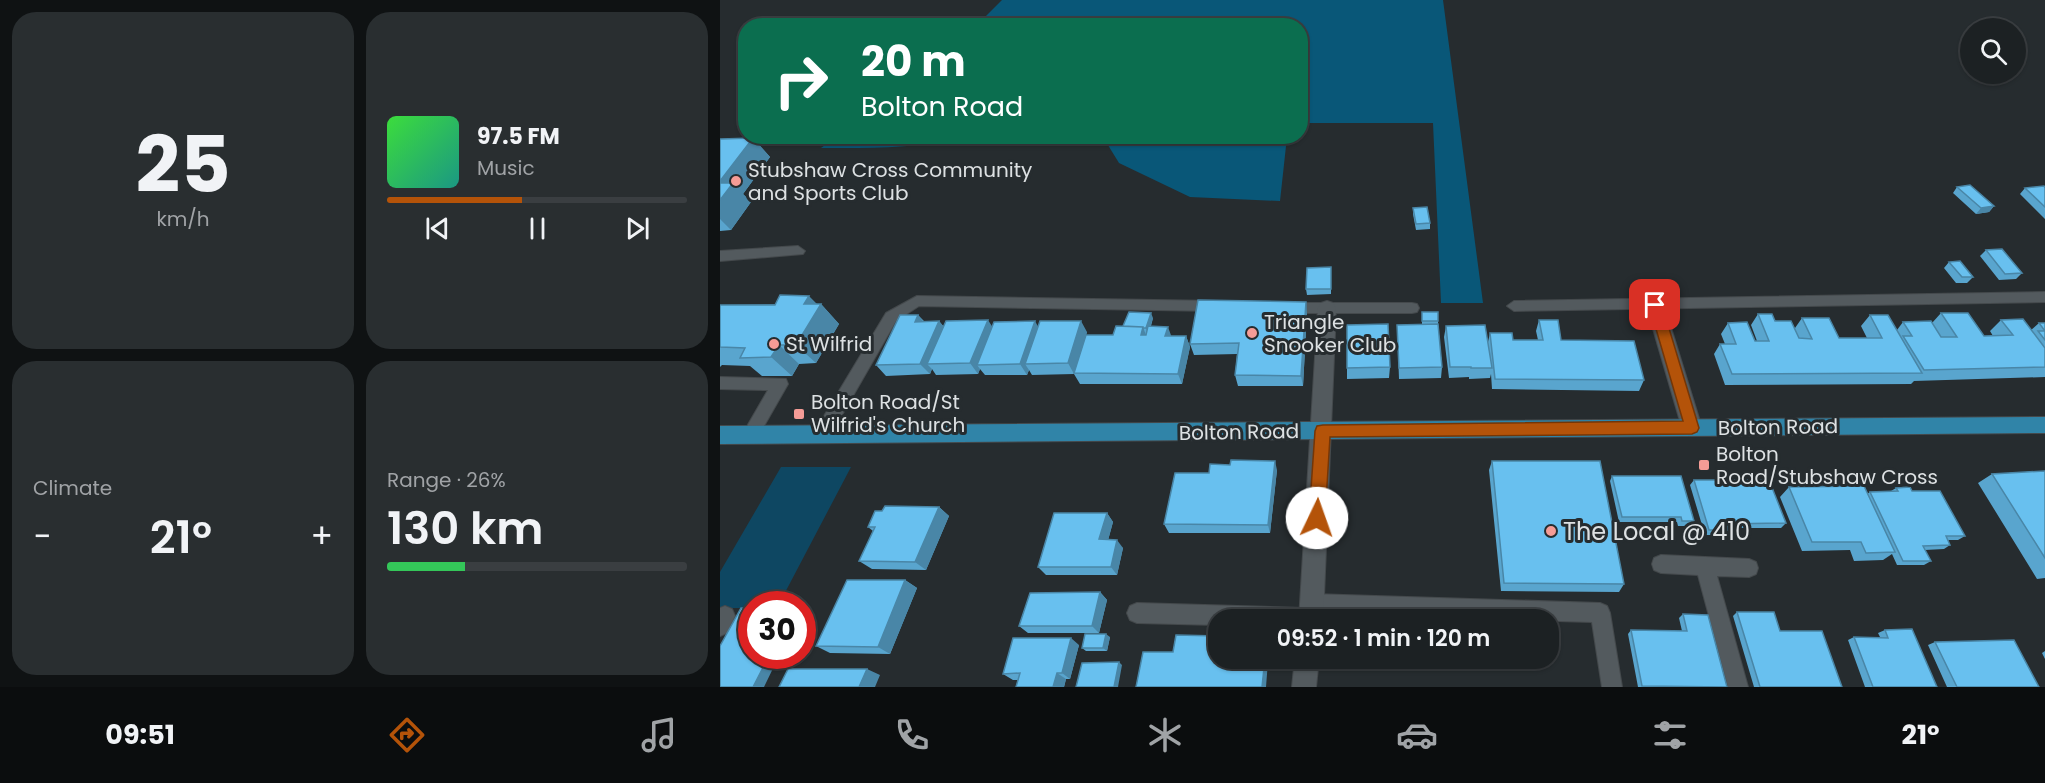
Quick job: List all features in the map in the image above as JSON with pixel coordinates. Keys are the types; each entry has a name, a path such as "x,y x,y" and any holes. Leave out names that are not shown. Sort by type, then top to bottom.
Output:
{"main road":[{"name":"Bolton Road","path":"720,435 821,436 2045,424"}],"street":[{"path":"1655,305 1692,428"},
{"path":"1311,609 1323,431 1328,308"},
{"path":"1304,687 1306,669"}],"lane":[{"path":"720,256 798,250"},
{"path":"1514,306 2045,297"},
{"path":"821,436 891,317 917,301 1234,307"},
{"path":"1269,307 1412,308"},
{"path":"720,383 780,384 750,435"},
{"path":"1661,564 1749,568"},
{"path":"1705,567 1738,687"},
{"path":"1137,614 1208,614"},
{"path":"1559,614 1600,614 1612,687"}],"shaded area":[{"path":"1002,0 1443,0 1483,303 1441,303 1433,123 1308,123 1308,18 984,18"},
{"path":"826,144 926,144 875,148 821,148"},
{"path":"1107,144 1286,144 1280,201 1190,197 1119,163"},
{"path":"781,467 851,467 786,591 738,591 738,608 720,608 720,572"}],"building":[{"path":"738,138 738,144 748,144 720,181 720,139"},
{"path":"720,183 733,183 720,200"},
{"path":"1970,185 1994,206 1981,208 1957,187"},
{"path":"2044,186 2045,188 2045,207 2025,188"},
{"path":"1427,207 1430,223 1416,224 1413,208"},
{"path":"2002,249 2022,273 2005,274 1986,250"},
{"path":"1960,261 1973,277 1962,277 1949,262"},
{"path":"1331,267 1331,289 1306,289 1307,268"},
{"path":"780,295 809,296 804,304 821,304 796,345 779,345 771,357 740,358 745,348 720,347 720,305 775,305"},
{"name":"Triangle Snooker Club","path":"1198,300 1306,302 1301,376 1235,375 1239,343 1190,344"},
{"path":"1129,312 1151,313 1146,328 1123,326"},
{"path":"1422,312 1438,312 1438,321 1422,321"},
{"path":"1941,313 1968,313 1984,336 2013,335 2001,320 2023,319 2045,348 2045,367 1924,370 1903,336 1912,336 1903,322 1931,321 1941,337 1957,337"},
{"path":"1758,314 1772,314 1775,321 1791,321 1799,338 1812,339 1802,318 1829,318 1839,338 1882,338 1870,315 1888,315 1922,373 1732,374 1720,344 1736,344 1728,323 1747,322 1755,341 1769,341"},
{"path":"900,315 918,315 915,322 939,321 920,364 876,365"},
{"path":"988,320 970,363 927,364 946,321"},
{"path":"1539,320 1558,320 1561,340 1634,341 1644,380 1495,379 1490,333 1512,333 1513,340 1543,340"},
{"path":"1035,321 1020,364 977,365 994,322"},
{"path":"1040,321 1081,321 1068,363 1025,364"},
{"path":"2039,323 2045,323 2045,331"},
{"path":"1388,324 1390,367 1347,368 1347,325"},
{"path":"1438,324 1442,367 1399,368 1397,325"},
{"path":"1485,325 1492,368 1450,367 1446,326"},
{"path":"1116,326 1143,327 1141,335 1146,335 1148,326 1168,327 1165,336 1186,336 1178,374 1074,373 1086,335 1113,335"},
{"path":"2038,331 2045,331 2045,340"},
{"path":"1231,460 1275,461 1268,525 1164,524 1175,473 1209,473 1210,464 1230,465"},
{"name":"The Local @ 410","path":"1492,461 1600,461 1624,584 1504,583"},
{"path":"2045,471 2045,558 1992,474"},
{"path":"1612,476 1681,476 1694,521 1682,521 1681,517 1622,517"},
{"path":"1694,480 1769,480 1786,523 1726,524 1728,530 1709,530"},
{"path":"1864,486 1895,552 1866,553 1861,542 1812,542 1789,487"},
{"path":"1910,487 1912,491 1940,491 1965,536 1946,536 1950,545 1923,546 1931,561 1903,561 1870,492 1898,491 1896,488"},
{"path":"885,506 939,507 915,562 859,561 875,527 868,527 875,511 882,511"},
{"path":"1054,513 1107,513 1099,539 1117,540 1111,567 1038,567"},
{"path":"847,580 905,580 878,647 816,646"},
{"path":"1100,592 1092,626 1019,626 1030,593"},
{"path":"1737,612 1774,612 1780,631 1822,631 1842,687 1760,687"},
{"path":"738,613 738,669 762,669 753,687 720,687 720,646"},
{"path":"1683,614 1708,615 1727,687 1642,686 1631,630 1687,631"},
{"path":"1912,629 1937,687 1873,687 1854,637 1888,638 1885,630"},
{"path":"1085,634 1106,634 1103,648 1082,648"},
{"path":"1176,635 1208,636 1208,669 1264,669 1262,687 1136,687 1143,652 1173,652"},
{"path":"1013,638 1071,638 1062,673 1057,673 1053,687 1016,687 1020,673 1003,674"},
{"path":"2014,640 2039,687 1957,687 1935,642"},
{"path":"1119,662 1114,687 1076,687 1082,663"},
{"path":"788,669 867,669 859,687 779,687"}],"place":[{"name":"Stubshaw Cross Community and Sports Club","path":"736,181"},
{"name":"Triangle Snooker Club","path":"1252,333"},
{"name":"St Wilfrid","path":"774,344"},
{"name":"Bolton Road/St Wilfrid's Church","path":"799,414"},
{"name":"Bolton Road/Stubshaw Cross","path":"1704,465"},
{"name":"The Local @ 410","path":"1551,531"}],"route":[{"path":"1317,518 1323,431 1692,428 1655,305"}]}
